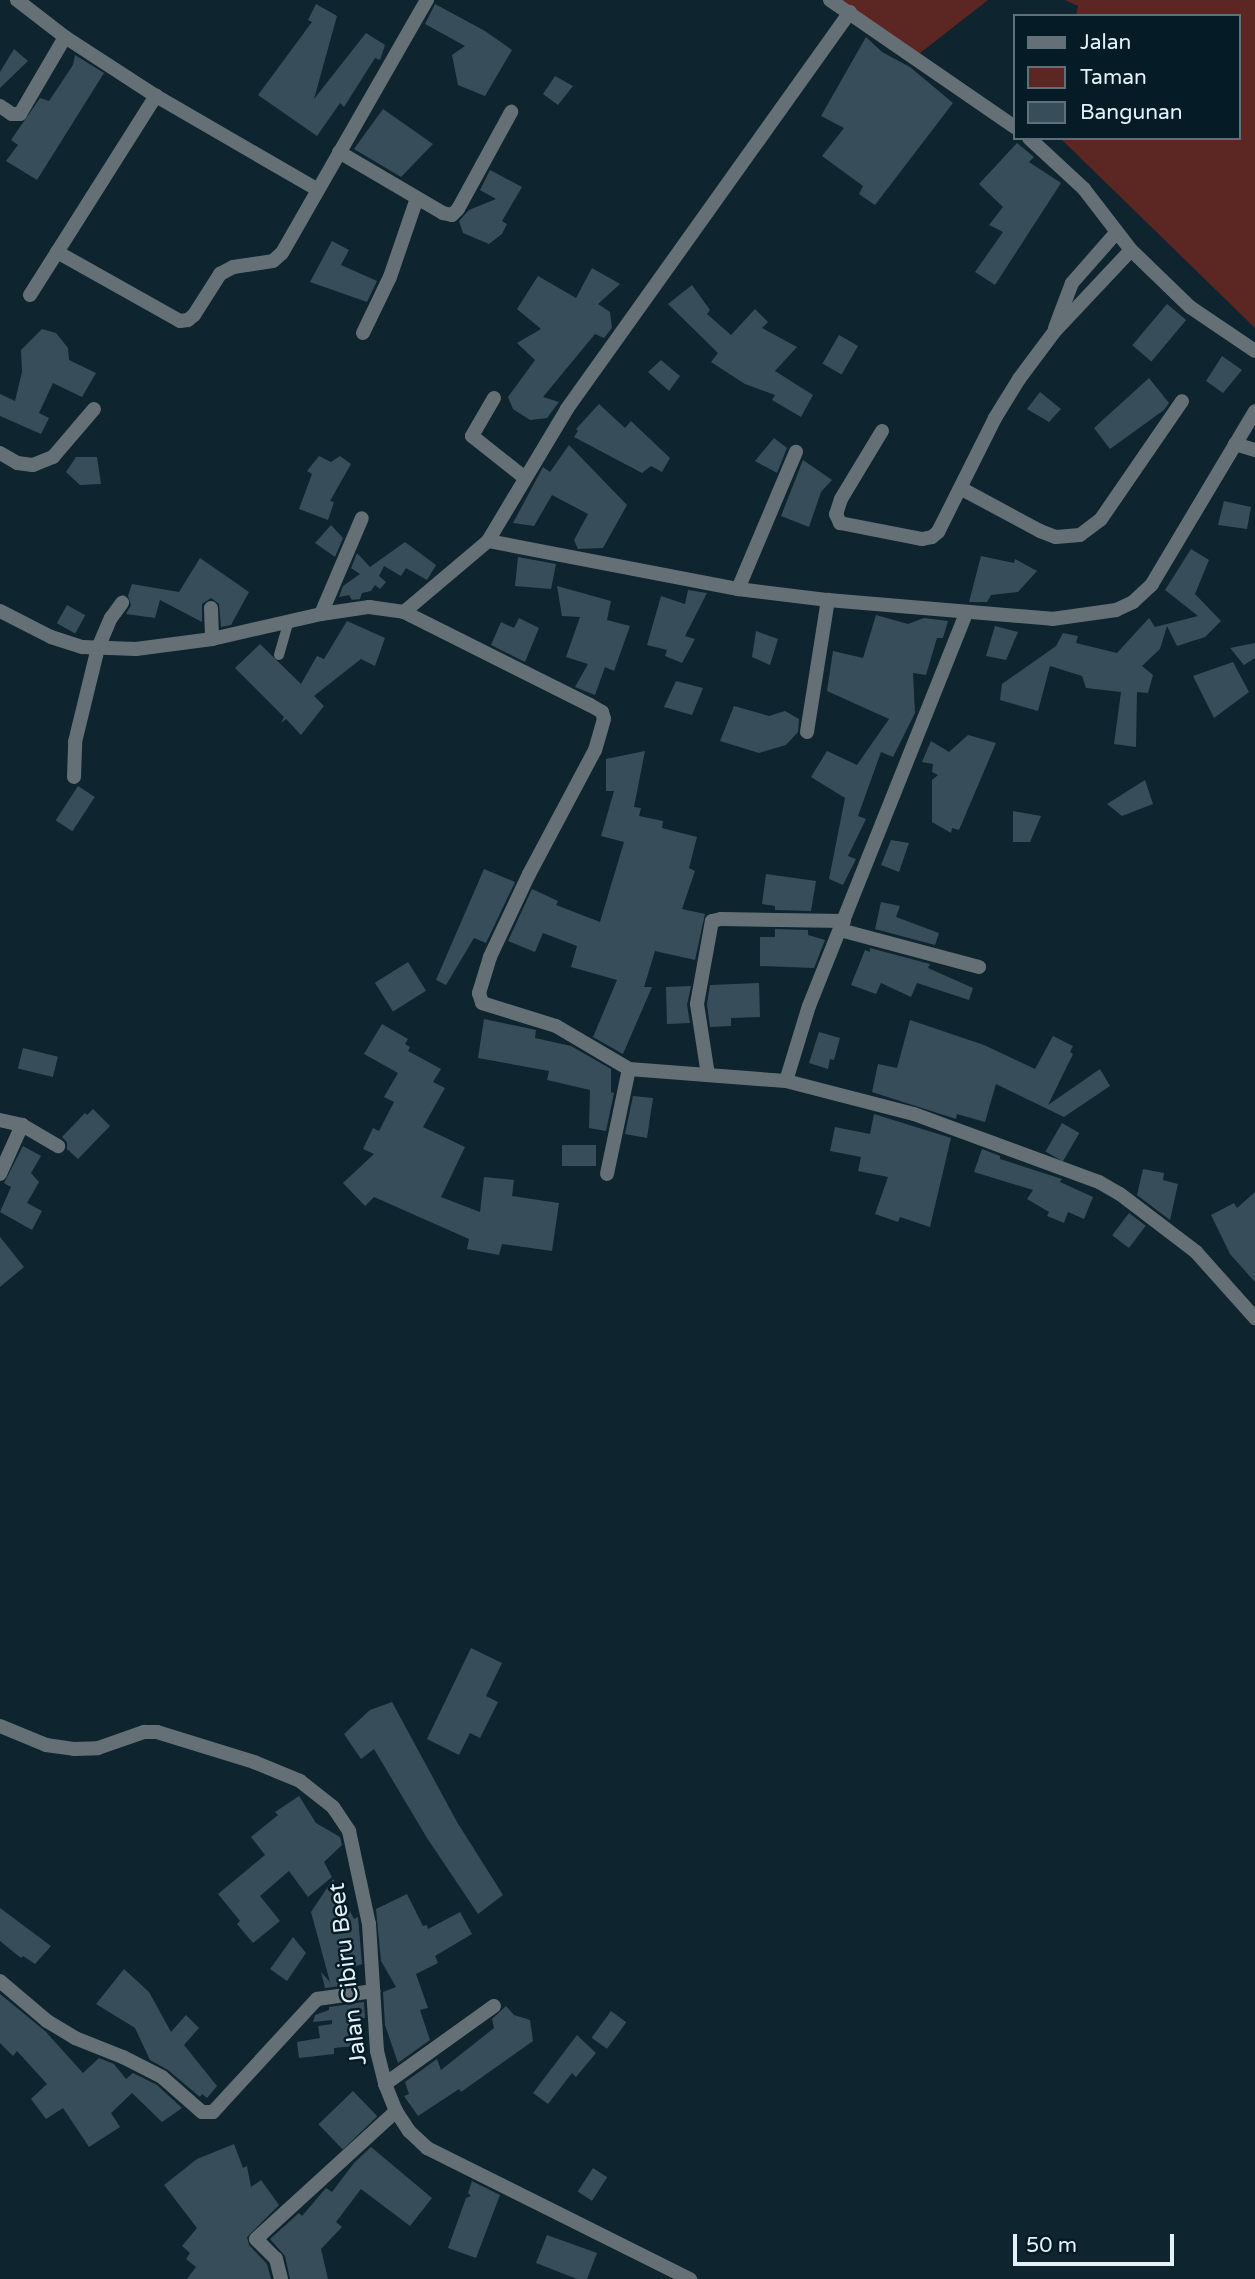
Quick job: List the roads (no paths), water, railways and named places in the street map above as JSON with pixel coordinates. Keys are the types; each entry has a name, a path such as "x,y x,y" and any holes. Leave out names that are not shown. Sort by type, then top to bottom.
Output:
{"street":[{"path":"17,0 65,37 156,96 318,190"},
{"path":"57,252 180,321 188,320 220,274 233,267 273,261 282,253 427,0"},
{"path":"830,0 1014,126"},
{"path":"404,612 488,541 567,409 850,12"},
{"path":"0,106 12,114 20,114 65,37"},
{"path":"30,295 156,96"},
{"path":"339,152 417,198 452,215 458,209 512,111"},
{"path":"1031,140 1084,189 1131,250 1190,307 1255,351"},
{"path":"363,333 390,277 417,198"},
{"path":"1054,332 1072,283 1116,233"},
{"path":"882,431 841,499 835,514 840,523 922,539 932,537 938,532 962,489 995,418 1054,332 1131,250"},
{"path":"495,398 472,436 525,478"},
{"path":"962,489 1040,531 1056,537 1080,535 1101,519 1182,401"},
{"path":"0,453 17,463 33,465 53,457 94,409"},
{"path":"488,541 738,589 828,600 1052,619 1116,610 1133,602 1152,584 1255,411"},
{"path":"1235,444 1255,450"},
{"path":"738,589 796,452"},
{"path":"321,614 362,518"},
{"path":"807,732 828,600"},
{"path":"74,777 75,742 97,648 111,618 122,603"},
{"path":"0,611 51,637 97,648 136,649 212,639 321,614 369,607 404,612 602,712 604,719 595,750 529,874 490,957 479,993 485,1005 555,1027 629,1069 786,1082 914,1114 1098,1182 1120,1194 1196,1252 1255,1318"},
{"path":"211,608 212,639"},
{"path":"786,1082 809,1006 966,613"},
{"path":"708,1075 697,1004 712,921 842,925 979,967"},
{"path":"607,1174 629,1069"},
{"path":"0,1120 22,1125 58,1146"},
{"path":"0,1174 22,1125"},
{"name":"Jalan Cibiru Beet","path":"0,1726 46,1745 74,1749 97,1748 144,1732 157,1732 254,1762 300,1782 332,1807 349,1831 369,1924 377,2051 385,2084 396,2111 409,2131 427,2148 690,2279"},
{"path":"0,1981 47,2021 75,2038 123,2057 162,2077 202,2112 213,2112 317,1999 373,1991"},
{"path":"385,2084 494,2006"},
{"path":"281,2279 276,2259 256,2238 396,2111"}],"lane":[{"path":"279,655 288,623"}]}
